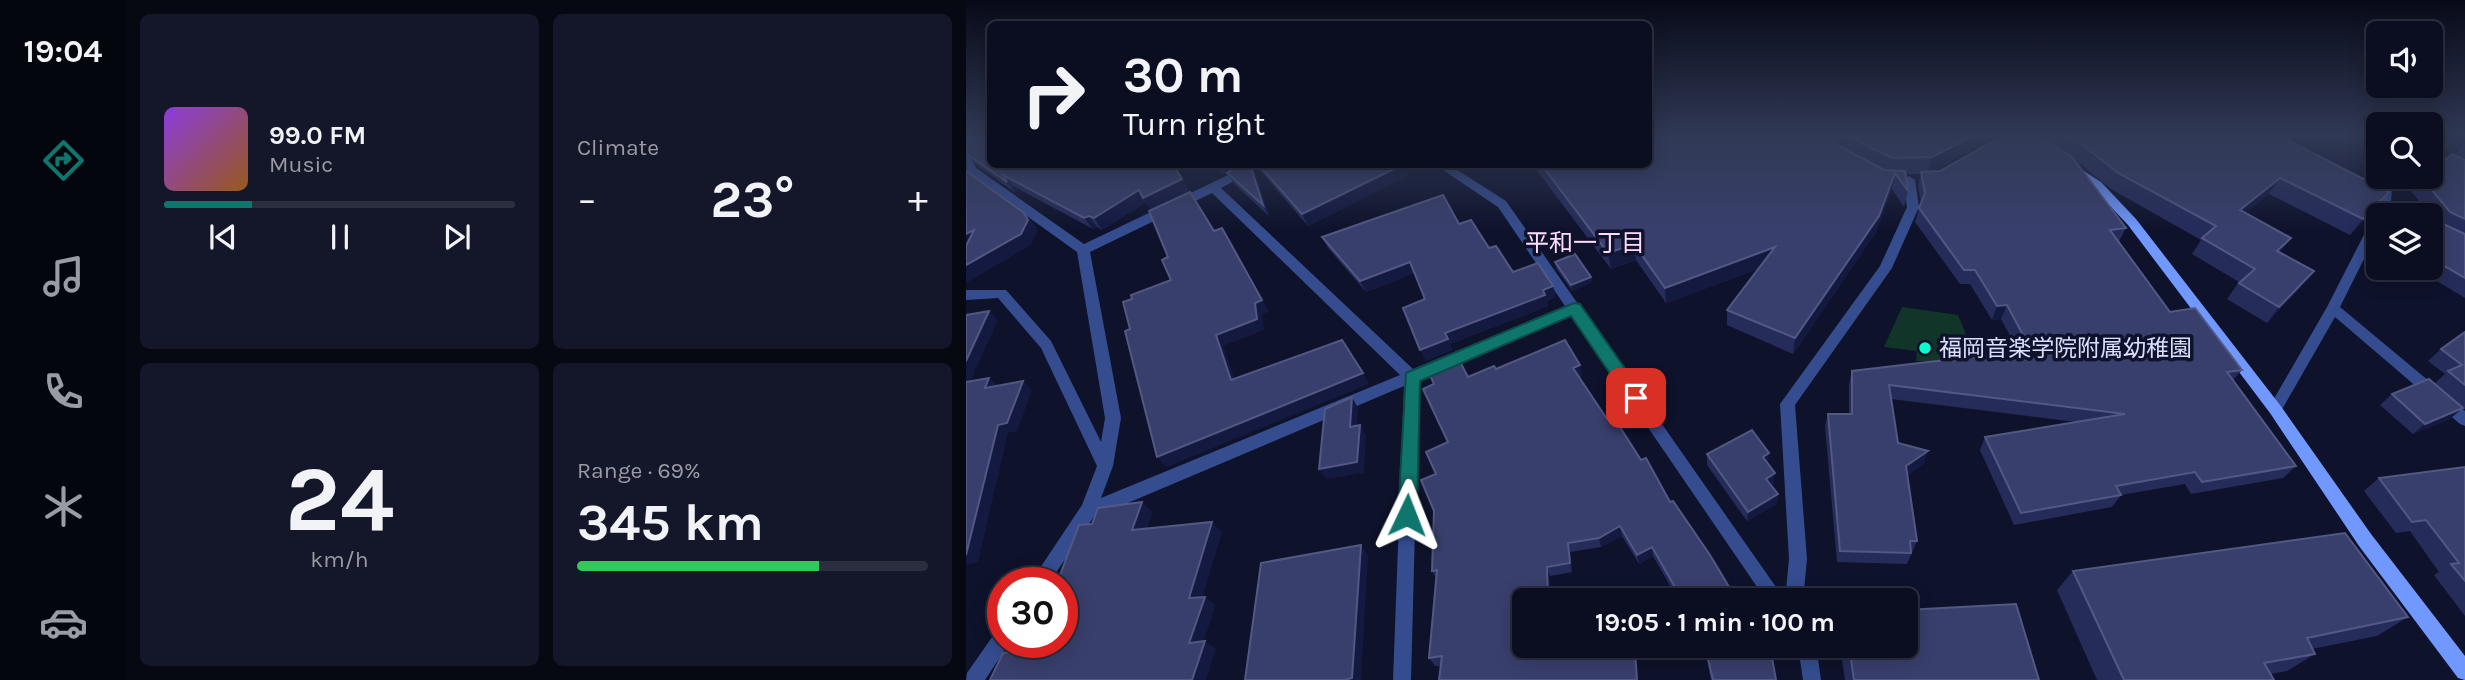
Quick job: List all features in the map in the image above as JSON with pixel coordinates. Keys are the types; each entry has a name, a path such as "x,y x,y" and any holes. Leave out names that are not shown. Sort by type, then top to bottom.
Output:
{"street":[{"path":"970,167 971,170 1083,250 1113,418 1105,466 1088,509 1050,567"},
{"path":"2071,167 2097,185 2132,222 2274,408 2365,540 2465,671"},
{"path":"1083,250 1253,168"},
{"path":"1445,168 1502,204 1768,588"},
{"path":"1795,588 1798,559 1787,404 1886,268 1913,207 1908,180"},
{"path":"2351,185 2370,203"},
{"path":"1214,188 1412,377 1402,680"},
{"path":"2443,234 2465,245"},
{"path":"2274,408 2333,309 2366,243"},
{"path":"966,295 1001,293 1046,345 1105,466"},
{"path":"1088,509 1117,500 1574,308"},
{"path":"2333,309 2465,420"},
{"path":"974,680 988,658"},
{"path":"1809,658 1812,680"}],"green space":[{"path":"1902,307 1958,315 1968,339 1970,365 1916,361 1917,351 1884,347"}],"building":[{"path":"985,167 1175,168 1182,179 1143,198 1139,190 1094,218 1084,218 1003,175 1007,182"},
{"path":"1878,167 1884,170 1905,171 1908,191 1895,173 1879,216 1795,338 1727,310 1775,247 1665,288 1634,244 1608,253 1544,168"},
{"path":"1948,167 2079,167 2126,228 2110,230 2170,312 2195,308 2242,370 2227,372 2296,466 2202,482 2195,472 2116,486 2121,495 2021,513 1985,437 2125,414 1889,385 1898,443 1928,451 1906,466 1917,541 1910,541 1911,553 1840,551 1828,414 1852,414 1852,371 2031,350 2007,305 1997,306 1975,270 1964,270 1919,208 1925,193 1921,172 1940,171"},
{"path":"2110,167 2340,167 2366,180 2366,189 2383,189 2389,192 2378,203 2366,203 2366,216 2363,219 2280,178 2240,210 2291,238 2277,251 2314,271 2279,307 2239,283 2255,269 2202,238 2216,226"},
{"path":"2443,167 2465,167 2465,219 2450,212 2431,189 2443,189"},
{"path":"1236,168 1251,168 1263,205 1227,173"},
{"path":"1262,168 1396,168 1302,214"},
{"path":"966,171 1024,213 1028,220 1021,234 966,265 966,246 974,230 966,234"},
{"path":"1190,192 1214,231 1222,228 1262,300 1255,303 1257,319 1216,335 1231,380 1342,340 1363,373 1157,457 1125,331 1130,329 1123,302 1132,299 1131,295 1171,280 1162,260 1168,257 1149,211"},
{"path":"1443,195 1459,224 1471,220 1489,248 1496,246 1513,272 1538,263 1553,286 1543,290 1545,295 1445,333 1448,339 1420,350 1403,308 1425,299 1410,262 1360,281 1322,237"},
{"path":"2443,224 2465,234 2465,278 2443,265"},
{"path":"1575,254 1591,277 1571,285 1555,262"},
{"path":"989,311 966,361 966,315"},
{"path":"2465,332 2465,385 2448,371 2462,365 2441,349"},
{"path":"1565,340 1580,365 1573,368 1607,419 1613,416 1641,460 1646,458 1670,502 1673,501 1730,588 1675,588 1652,547 1637,555 1620,526 1599,538 1568,543 1570,563 1547,567 1548,588 1512,588 1512,658 1635,658 1637,680 1439,680 1442,656 1429,658 1437,570 1432,571 1434,511 1421,480 1436,474 1426,452 1448,442 1423,389 1434,384 1426,366 1456,354 1468,377 1494,366 1496,369"},
{"path":"989,378 985,388 1023,381 1007,423 998,425 966,555 966,382"},
{"path":"2429,379 2463,408 2425,424 2392,394"},
{"path":"1352,397 1350,427 1360,425 1357,462 1319,469 1325,409"},
{"path":"1752,430 1769,453 1763,457 1775,473 1766,479 1778,494 1748,512 1707,454"},
{"path":"2465,467 2465,581 2451,564 2459,563 2426,520 2412,522 2379,478"},
{"path":"1142,502 1132,530 1212,522 1189,598 1205,597 1189,643 1205,641 1192,680 990,680 1001,658 1078,658 1078,567 1063,567 1079,525 1092,524 1098,508"},
{"path":"2345,533 2408,617 2307,638 2315,654 2264,663 2274,680 2124,680 2073,571"},
{"path":"1361,545 1352,678 1245,680 1261,563"},
{"path":"2016,604 2039,680 1854,680 1851,658 1918,658 1918,609"},
{"path":"1708,658 1772,658 1776,680 1713,680"}],"place":[{"name":"福岡音楽学院附属幼稚園","path":"1925,348"}],"district":[{"name":"平和一丁目","path":"1585,243"}],"route":[{"path":"1407,515 1412,377 1574,308 1636,398"}]}
